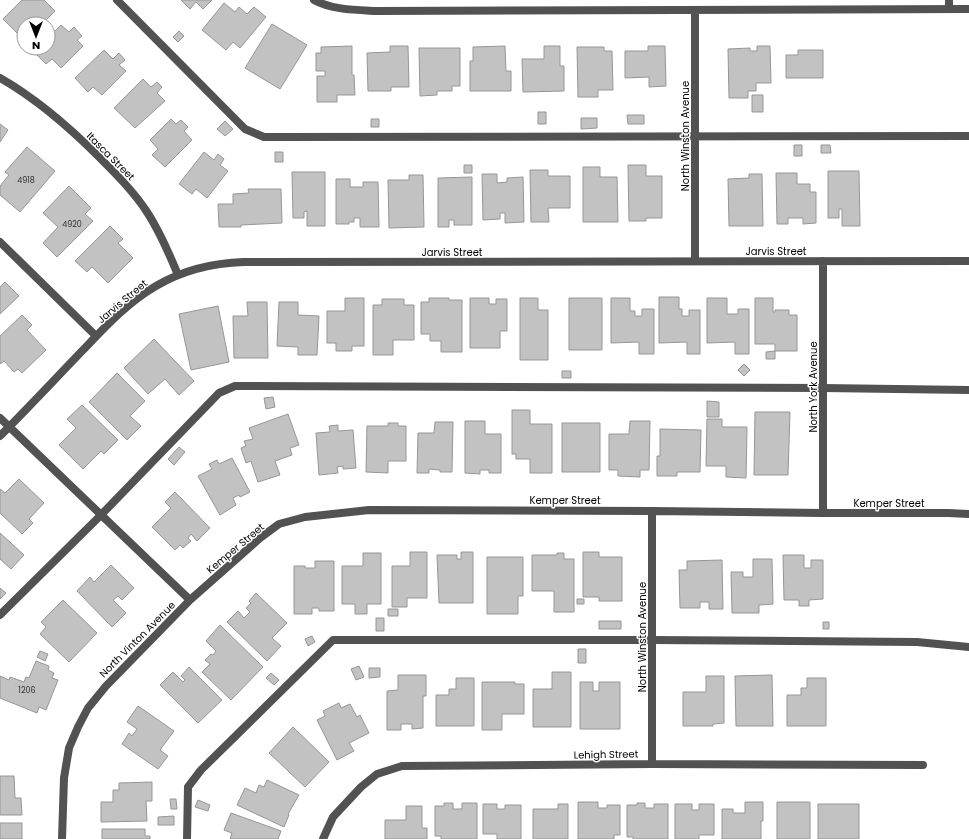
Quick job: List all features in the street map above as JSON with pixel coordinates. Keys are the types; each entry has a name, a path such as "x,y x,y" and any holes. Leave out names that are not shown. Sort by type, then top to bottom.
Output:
{"street":[{"path":"117,0 245,129 264,137 969,136"},
{"path":"314,0 348,10 376,11 969,9"},
{"path":"949,0 949,9"},
{"name":"North Winston Avenue","path":"695,10 696,261"},
{"name":"Itasca Street","path":"0,78 35,100 75,133 130,189 161,234 178,275"},
{"path":"0,242 96,336"},
{"name":"North York Avenue","path":"823,261 823,513"},
{"name":"Jarvis Street","path":"9,427 96,336 140,296 157,285 178,275 219,264 244,262 969,262"},
{"path":"0,615 101,515 219,393 235,386 823,388 969,390"},
{"path":"0,418 9,427 0,436"},
{"name":"North Vinton Avenue","path":"9,427 190,600 106,686 88,708 78,727 70,748 64,778 62,839"},
{"name":"Kemper Street","path":"190,600 260,538 279,524 305,517 369,510 969,514"},
{"name":"North Winston Avenue","path":"652,511 652,764"},
{"path":"187,839 188,787 202,770 333,640 917,642 969,648"},
{"name":"Lehigh Street","path":"323,839 333,817 361,787 377,774 402,766 652,764 923,765"}],"building":[{"path":"22,0 44,0 55,11 50,16 16,16 16,32 3,19"},
{"path":"181,0 212,0 203,9 196,2 190,9"},
{"path":"224,3 235,12 239,7 247,14 254,7 266,17 240,48 233,42 226,50 202,30"},
{"path":"272,24 307,45 280,89 245,68"},
{"path":"61,25 69,32 74,27 82,36 77,40 83,46 61,68 52,59 46,64 38,56 56,56 56,30"},
{"path":"179,31 184,36 178,42 173,37"},
{"path":"352,46 352,75 354,75 355,95 337,95 337,102 317,102 317,76 325,76 325,71 316,71 316,53 321,53 321,47"},
{"path":"390,46 408,46 409,87 391,87 391,91 368,91 367,53 390,52"},
{"path":"505,46 506,71 511,71 511,91 470,91 470,61 473,61 473,47"},
{"path":"544,46 560,46 560,66 564,66 564,91 523,92 522,59 544,59"},
{"path":"648,46 665,46 666,86 649,87 649,77 625,78 625,51 648,51"},
{"path":"757,46 770,46 771,83 756,83 756,91 748,91 748,98 729,98 728,49 750,48 750,51 757,51"},
{"path":"577,47 604,47 604,51 612,51 613,90 598,90 598,97 578,97"},
{"path":"419,48 460,48 460,86 452,86 452,91 437,91 437,95 420,96"},
{"path":"104,50 113,59 119,53 125,60 119,65 126,71 102,95 93,87 88,92 75,78"},
{"path":"798,50 823,50 823,78 786,78 786,55 798,55"},
{"path":"143,79 151,87 157,82 162,87 157,93 165,101 135,128 114,108"},
{"path":"752,95 763,95 763,112 752,112"},
{"path":"538,112 546,112 546,124 538,124"},
{"path":"627,115 644,115 644,124 628,124"},
{"path":"581,118 597,118 597,128 581,129"},
{"path":"171,119 176,124 181,120 188,127 184,131 192,140 165,167 152,155 158,149 150,140"},
{"path":"371,119 379,119 379,127 371,127"},
{"path":"225,121 233,129 225,136 217,129"},
{"path":"0,124 8,130 0,142"},
{"path":"794,145 802,145 802,156 794,156"},
{"path":"821,145 830,145 831,153 821,153"},
{"path":"27,147 55,171 20,212 0,195 0,186 9,175 5,172"},
{"path":"204,152 214,160 218,154 224,159 220,165 228,171 207,198 196,189 192,194 179,184"},
{"path":"275,152 283,152 283,162 275,162"},
{"path":"464,165 472,165 472,173 464,173"},
{"path":"628,165 646,165 646,176 662,176 662,218 646,218 646,221 629,221"},
{"path":"583,167 600,167 600,177 617,177 618,222 583,222"},
{"path":"530,170 548,170 548,176 570,176 570,208 548,208 549,222 531,222"},
{"path":"828,171 859,171 860,226 842,226 842,209 839,209 839,218 828,218"},
{"path":"292,172 325,172 325,226 307,226 307,211 304,212 304,218 293,218"},
{"path":"776,173 797,173 797,184 810,184 810,192 816,192 816,223 803,224 803,218 788,218 788,224 777,224"},
{"path":"482,174 497,174 497,183 507,182 507,178 523,177 524,222 505,223 505,213 500,213 500,219 483,220"},
{"path":"749,174 762,174 763,226 729,226 728,179 749,178"},
{"path":"409,175 423,175 424,227 389,228 388,180 409,180"},
{"path":"472,177 472,225 454,225 454,220 449,220 449,227 438,227 438,178"},
{"path":"336,179 350,179 350,187 363,187 363,182 378,182 379,227 360,227 360,218 354,218 354,222 349,222 349,224 336,224"},
{"path":"69,186 91,208 85,214 93,221 57,257 43,243 58,227 43,213"},
{"path":"248,189 281,189 282,223 241,225 241,227 219,227 218,204 233,204 233,194 249,193"},
{"path":"110,226 123,239 118,243 133,258 108,283 92,267 87,272 75,261"},
{"path":"5,282 19,296 0,314 0,287"},
{"path":"659,297 679,297 679,309 682,309 682,316 689,316 689,310 700,310 700,354 687,354 687,342 659,343"},
{"path":"345,298 364,298 364,346 352,346 352,351 336,351 336,343 327,343 327,311 345,311"},
{"path":"429,298 449,298 449,300 462,300 462,352 441,352 441,341 430,341 430,334 421,334 421,302 429,302"},
{"path":"470,298 489,298 489,304 496,304 496,299 507,299 507,331 500,331 500,348 470,348"},
{"path":"520,298 538,298 538,310 548,310 548,360 520,360"},
{"path":"569,298 602,298 602,350 569,350"},
{"path":"611,298 630,298 630,311 635,311 635,316 642,316 642,309 654,309 654,354 639,354 639,342 611,343"},
{"path":"707,298 727,298 727,314 738,314 738,309 749,309 749,354 735,354 735,342 707,343"},
{"path":"755,298 773,298 773,312 775,312 775,310 789,310 789,315 797,315 797,351 775,351 775,344 755,344"},
{"path":"382,299 404,299 404,305 414,305 414,340 393,340 393,355 373,355 373,305 382,305"},
{"path":"247,302 267,302 268,358 234,358 233,316 248,316"},
{"path":"279,302 298,302 298,315 319,316 317,355 298,355 298,347 277,346"},
{"path":"218,306 229,362 191,370 179,314"},
{"path":"22,315 32,325 27,330 46,350 22,373 18,369 14,372 4,361 0,364 0,336"},
{"path":"154,339 194,381 179,395 165,379 148,394 124,368"},
{"path":"775,351 775,359 766,359 766,352"},
{"path":"744,364 750,370 744,376 738,370"},
{"path":"562,371 571,371 571,378 562,378"},
{"path":"117,373 145,401 130,416 141,426 127,440 89,402"},
{"path":"273,397 275,407 266,409 264,398"},
{"path":"707,401 719,402 719,417 707,417"},
{"path":"82,405 118,440 104,454 101,451 83,469 59,445 76,428 67,419"},
{"path":"512,410 530,410 530,424 552,424 552,473 530,473 530,459 516,459 516,454 512,454"},
{"path":"755,412 790,412 788,475 754,475"},
{"path":"288,414 299,445 290,448 292,455 275,461 280,475 258,482 251,461 246,463 241,448 246,446 244,441 253,439 249,428"},
{"path":"707,419 722,419 722,427 747,427 746,478 726,477 726,466 706,466"},
{"path":"465,421 485,421 485,434 501,434 501,473 489,473 489,470 480,470 480,474 465,473"},
{"path":"630,421 650,421 649,470 640,470 640,477 618,476 618,470 609,470 609,434 629,434"},
{"path":"435,422 453,422 452,472 440,472 440,470 429,469 429,473 417,473 418,433 434,433"},
{"path":"388,423 398,423 398,426 406,426 406,461 388,461 388,473 366,472 367,426 388,426"},
{"path":"562,423 600,423 600,472 562,472"},
{"path":"338,425 338,431 353,430 356,468 343,469 343,466 337,467 338,473 319,475 316,433 330,432 329,426"},
{"path":"660,429 701,430 700,472 677,472 677,476 657,476 657,456 660,456"},
{"path":"179,447 185,452 174,465 168,459"},
{"path":"232,458 250,492 240,497 239,495 233,498 236,505 220,515 198,476 212,469 209,464 217,460 219,464"},
{"path":"19,479 44,503 29,519 33,523 22,534 0,513 0,489 5,493"},
{"path":"175,492 210,528 197,541 191,534 188,538 191,541 183,548 180,545 175,550 152,527 171,508 165,502"},
{"path":"0,533 24,555 11,569 0,559"},
{"path":"410,552 427,552 427,598 407,598 407,607 392,607 392,566 410,566"},
{"path":"461,552 473,552 473,603 439,603 437,555 457,555 457,559 461,559"},
{"path":"583,552 599,552 599,557 622,557 622,601 599,601 599,597 583,597"},
{"path":"363,553 381,553 381,604 367,604 367,614 355,614 355,604 342,604 342,566 363,566"},
{"path":"557,553 564,553 564,559 574,559 574,612 554,612 554,591 532,591 532,555 557,555"},
{"path":"783,555 804,555 804,568 811,568 811,560 823,560 823,599 809,600 809,606 799,606 799,600 784,600"},
{"path":"487,557 523,557 523,596 518,596 518,614 487,614"},
{"path":"753,559 772,559 773,604 759,605 759,613 732,613 731,572 743,572 743,577 753,577"},
{"path":"722,560 723,609 709,609 709,602 700,602 700,608 680,608 679,570 687,570 687,561"},
{"path":"315,561 334,561 334,611 319,611 319,608 312,608 312,614 294,614 294,566 315,568"},
{"path":"111,565 134,588 122,600 118,596 113,600 126,613 112,627 77,591 90,577 94,582"},
{"path":"0,588 6,593 0,599"},
{"path":"256,593 287,623 272,638 281,646 267,661 227,622 238,611 244,618 250,612 246,608 251,603 249,601"},
{"path":"577,599 584,599 584,604 577,604"},
{"path":"63,600 97,633 69,662 40,634 46,627 41,622"},
{"path":"388,609 398,609 398,616 388,616"},
{"path":"376,618 384,618 384,631 376,631"},
{"path":"599,621 621,621 621,629 599,629"},
{"path":"823,622 829,622 829,629 823,629"},
{"path":"220,625 263,667 231,700 202,672 210,664 205,660 216,651 206,641"},
{"path":"312,636 315,642 308,646 305,639"},
{"path":"578,649 586,649 586,663 578,663"},
{"path":"40,651 48,654 45,661 37,657"},
{"path":"36,661 49,666 48,670 54,673 52,678 58,680 46,710 39,707 37,713 0,698 0,676 9,680 10,677 24,682 26,677 29,678"},
{"path":"359,666 364,677 356,680 351,669"},
{"path":"189,667 222,700 198,723 160,685 173,672 183,682 185,680 181,676"},
{"path":"369,668 380,668 380,677 369,678"},
{"path":"552,672 571,672 571,727 533,727 533,689 552,689"},
{"path":"271,673 279,680 274,685 266,678"},
{"path":"398,675 426,675 426,696 423,696 423,728 412,729 412,724 401,724 401,730 387,730 387,691 398,690"},
{"path":"772,675 773,726 736,726 735,676"},
{"path":"706,676 724,676 724,723 713,724 713,726 683,726 683,692 706,692"},
{"path":"456,678 474,678 474,726 436,726 436,695 449,695 449,689 456,689"},
{"path":"807,678 826,678 826,726 787,726 787,695 801,695 801,688 807,688"},
{"path":"482,682 515,682 515,684 524,684 524,714 502,714 502,730 482,730"},
{"path":"580,682 593,682 593,691 599,691 599,682 620,682 620,729 580,729"},
{"path":"339,703 341,708 350,704 357,717 360,715 369,733 349,743 354,751 337,760 317,720 325,716 323,711"},
{"path":"138,706 174,731 160,750 168,756 158,769 122,744 129,733 132,736 137,729 127,722"},
{"path":"293,727 329,762 305,787 269,753"},
{"path":"0,776 14,776 15,798 21,798 22,815 0,815"},
{"path":"267,780 299,795 288,814 289,815 284,827 237,805 245,788 256,793 259,785 264,787"},
{"path":"152,782 152,801 146,801 147,821 101,822 101,802 113,802 113,790 119,790 119,783"},
{"path":"170,799 176,799 177,809 171,809"},
{"path":"198,800 210,805 208,811 195,807"},
{"path":"578,802 598,802 598,808 607,808 607,805 620,805 620,835 614,835 614,839 578,839"},
{"path":"745,802 763,802 761,839 722,839 722,809 733,809 733,813 745,813"},
{"path":"777,802 810,802 810,839 777,839"},
{"path":"444,803 453,803 453,809 462,809 462,803 477,803 477,839 441,839 441,836 435,836 435,806 444,806"},
{"path":"637,803 645,803 645,808 654,808 654,804 668,804 668,839 633,839 633,837 627,837 627,805 637,805"},
{"path":"483,804 497,804 497,809 505,809 505,805 521,805 521,839 497,839 497,834 483,834"},
{"path":"558,804 568,804 568,839 533,839 533,809 558,809"},
{"path":"675,804 692,804 692,810 699,810 699,804 714,804 714,835 699,835 699,839 675,839"},
{"path":"818,804 859,804 859,839 818,839"},
{"path":"406,806 422,806 422,828 427,828 427,839 385,839 385,820 406,820"},
{"path":"231,813 281,831 278,839 230,839 232,833 224,830"},
{"path":"174,816 174,825 158,825 158,817"},
{"path":"0,823 22,823 22,839 0,839"},
{"path":"102,829 145,829 145,836 150,836 150,839 102,839"}]}
